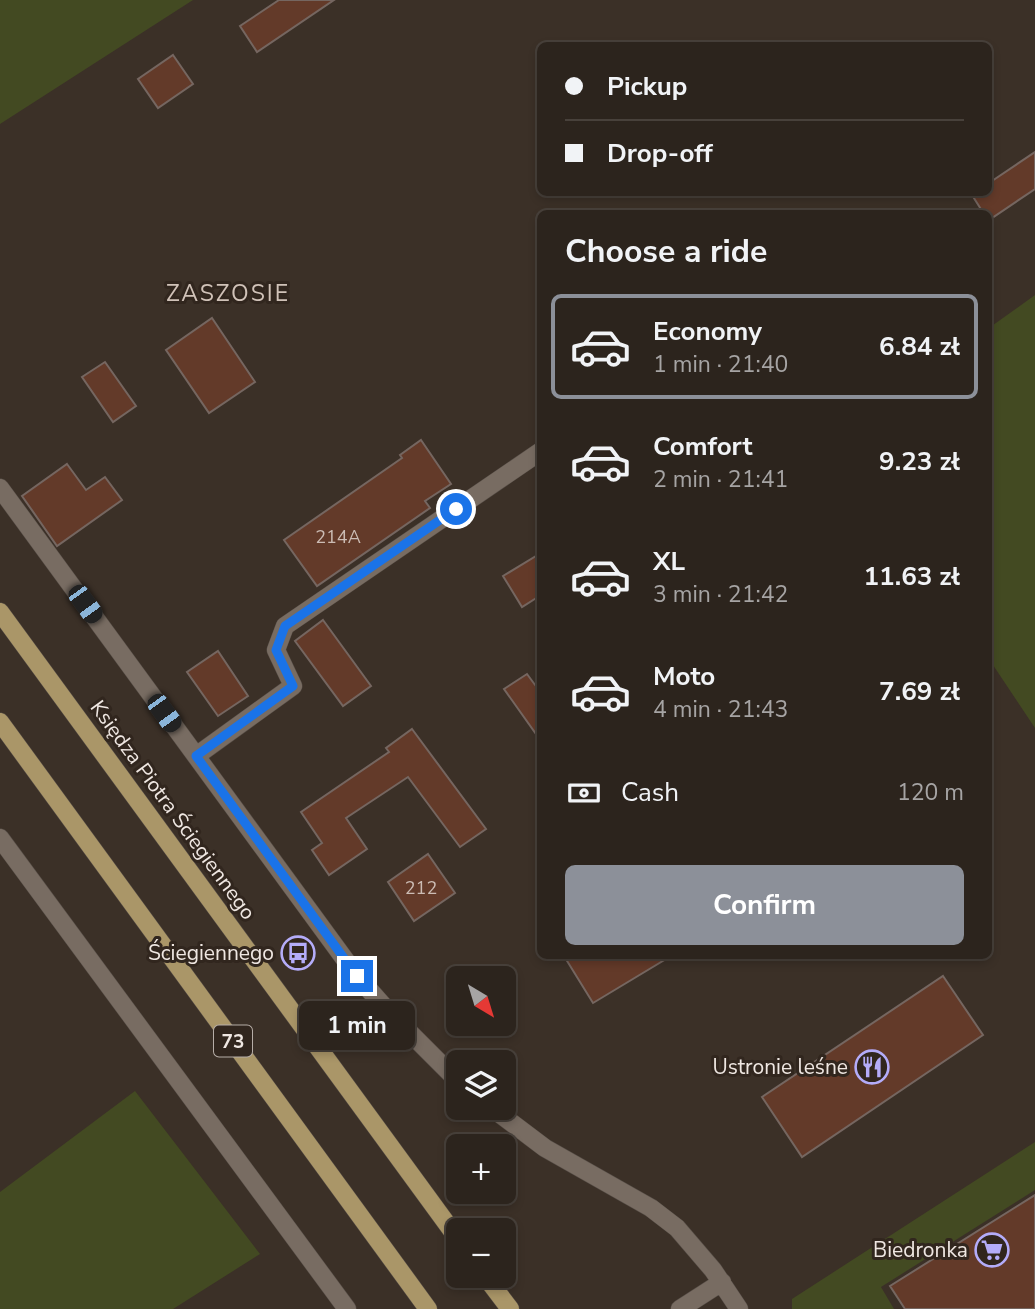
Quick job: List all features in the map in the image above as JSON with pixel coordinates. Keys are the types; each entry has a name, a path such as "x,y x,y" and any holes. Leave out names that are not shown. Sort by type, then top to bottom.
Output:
{"main road":[{"name":"Księdza Piotra Ściegiennego","path":"0,612 446,1223"},
{"name":"73","path":"0,722 428,1309"},
{"path":"494,1288 510,1309"}],"lane":[{"path":"196,756 293,686 276,650 285,626 537,454"},
{"path":"0,488 357,976 388,1012 446,1069"},
{"path":"0,838 347,1309"},
{"path":"508,1120 545,1148 650,1208 693,1245 722,1282 738,1309"},
{"path":"680,1309 722,1282"}],"green space":[{"path":"0,0 193,0 0,124"},
{"path":"1035,295 1035,728 992,664 992,326"},
{"path":"135,1091 260,1254 173,1309 0,1309 0,1192"},
{"path":"1035,1142 1035,1190 881,1287 894,1309 792,1309 792,1299"}],"building":[{"path":"279,0 334,0 257,52 240,26"},
{"path":"173,55 193,84 158,108 138,79"},
{"path":"1035,152 1035,189 992,218 992,210 981,210 973,196 992,196 992,181"},
{"path":"212,318 255,382 209,413 166,350"},
{"path":"105,362 136,406 113,422 82,377"},
{"path":"421,440 451,484 425,501 430,508 317,586 284,540 402,458 400,455"},
{"path":"67,464 86,490 105,477 122,500 57,546 22,496"},
{"path":"537,555 537,598 522,607 503,576"},
{"path":"323,620 371,686 343,706 295,641"},
{"path":"218,651 248,696 218,716 187,672"},
{"path":"527,674 537,688 537,735 504,689"},
{"path":"412,729 486,829 460,847 408,777 346,818 367,849 329,875 312,850 322,843 301,812 389,752 386,748"},
{"path":"428,854 455,893 414,921 388,882"},
{"path":"566,959 666,959 593,1003"},
{"name":"Ustronie leśne","path":"943,976 983,1035 802,1157 762,1097"},
{"name":"Biedronka","path":"1035,1195 1035,1309 905,1309 890,1286"}],"place":[{"name":"Ściegiennego","path":"298,953"},
{"name":"Ustronie leśne","path":"872,1067"},
{"name":"Biedronka","path":"992,1250"}],"district":[{"name":"ZASZOSIE","path":"228,293"}],"route":[{"path":"357,976 196,756 209,744 293,686 276,650 285,626 456,509"}]}
